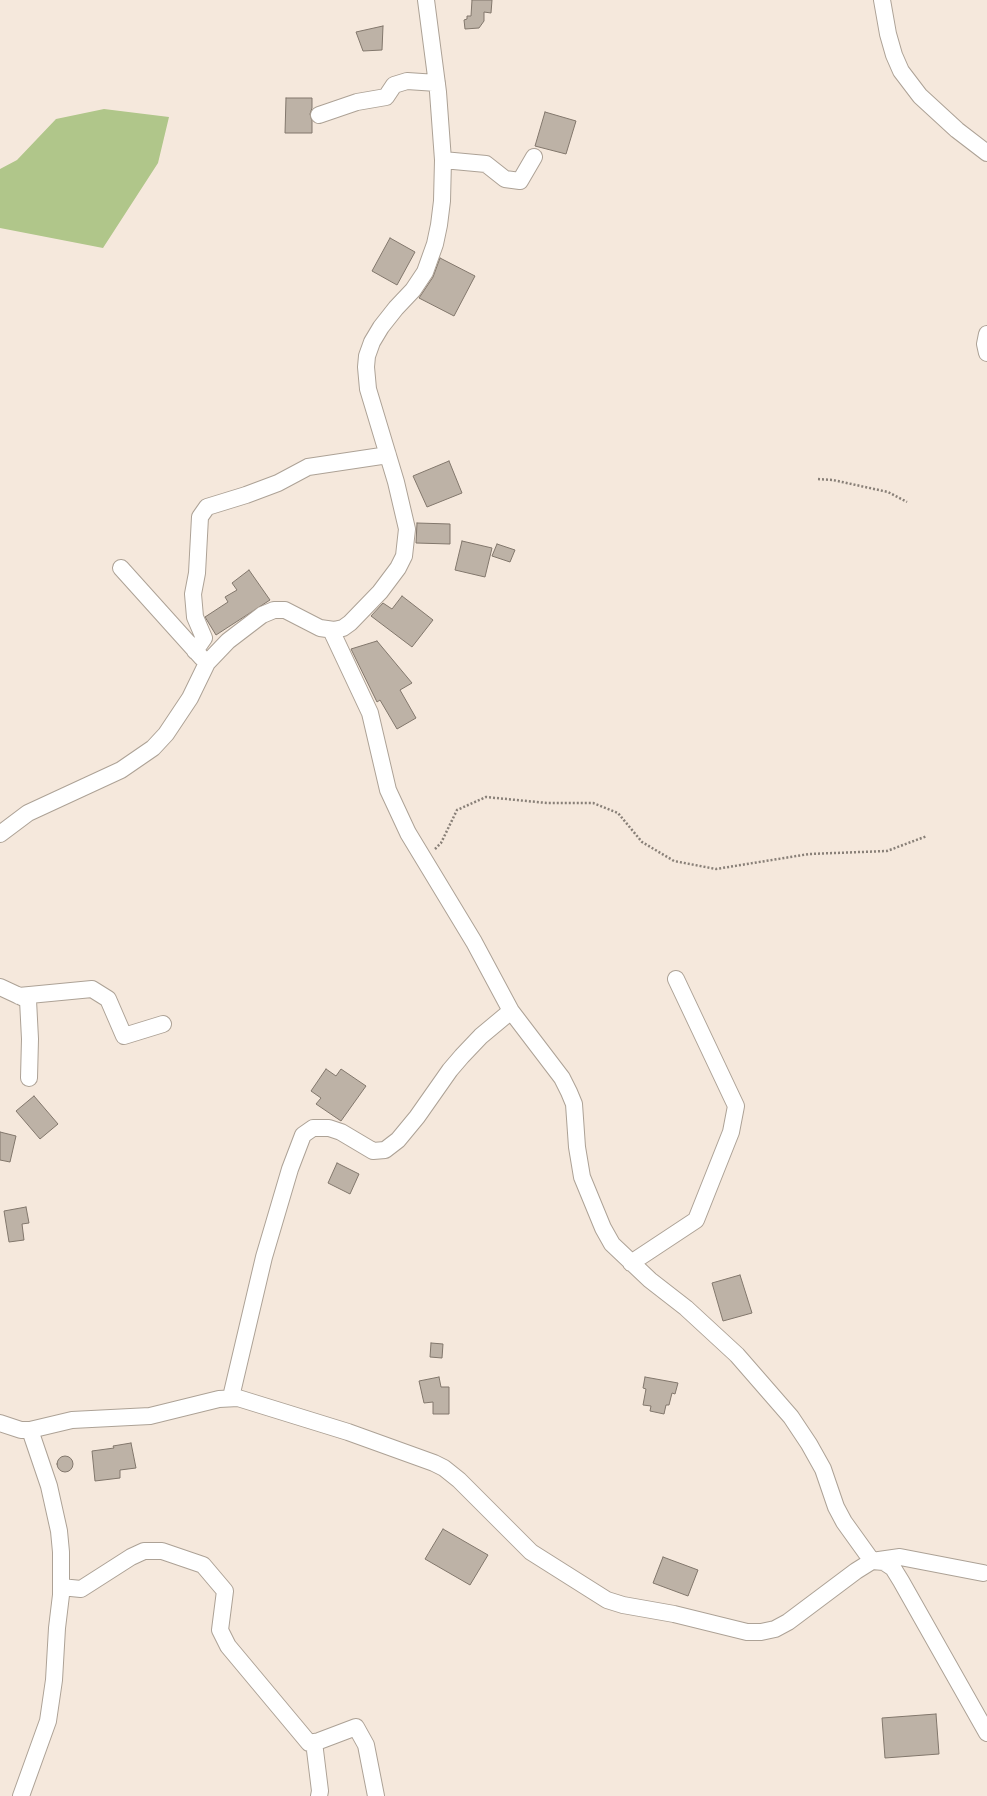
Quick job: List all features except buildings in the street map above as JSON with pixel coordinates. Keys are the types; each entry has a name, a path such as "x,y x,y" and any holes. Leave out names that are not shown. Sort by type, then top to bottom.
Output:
{"street":[{"path":"0,834 28,813 121,770 153,748 166,734 190,698 207,663 228,641 262,615 274,610 290,612 311,624 331,630 343,628 357,616 390,581 404,556 407,528 396,482 368,389 366,367 367,356 372,342 381,327 413,290 425,272 438,231 442,201 443,160 437,83 426,0"},
{"path":"882,0 888,34 901,70 920,96 957,130 987,153"},
{"path":"319,115 357,102 386,97 394,85 407,81 437,83"},
{"path":"443,160 486,164 506,179 520,181 534,157"},
{"path":"987,334 987,353"},
{"path":"195,651 204,638 195,617 193,594 197,573 200,517 207,507 278,483 308,467 388,455"},
{"path":"121,568 207,663"},
{"path":"331,630 370,713 385,779 393,801 408,833 482,955 511,1011 562,1078 569,1092 575,1112 579,1163 586,1188 608,1237 616,1249 650,1280 686,1308 737,1356 791,1417 823,1469 836,1507 844,1522 872,1561"},
{"path":"632,1262 696,1220 731,1132 736,1106 676,979"},
{"path":"0,987 28,1000 30,1039 29,1078"},
{"path":"19,996 92,989 108,999 124,1036 163,1024"},
{"path":"231,1397 264,1257 290,1169 303,1135 313,1128 329,1128 341,1132 373,1151 389,1148 398,1140 417,1117 450,1070 462,1056 481,1036 511,1011"},
{"path":"0,1423 21,1430 30,1430 72,1420 150,1416 231,1397 302,1417 434,1463 459,1480 531,1552 608,1600 623,1605 674,1614 747,1632 761,1632 775,1629 788,1622 856,1571 872,1561 900,1557 983,1573"},
{"path":"22,1796 48,1721 54,1680 61,1587 59,1531 49,1486 30,1430"},
{"path":"61,1587 81,1589 131,1557 144,1551 162,1551 203,1565 225,1591 220,1630 228,1646 309,1743 356,1727 366,1745 376,1796"},
{"path":"872,1561 881,1561 888,1564 901,1581 987,1733"},
{"path":"314,1742 320,1791 319,1796"}],"path":[{"path":"818,479 833,480 888,492 908,502"},
{"path":"424,859 441,843 457,810 486,797 546,803 593,803 618,813 642,842 674,861 716,869 809,854 887,851 927,836"}],"green space":[{"path":"104,109 169,117 158,163 103,248 0,228 0,169 17,160 56,119"}]}
